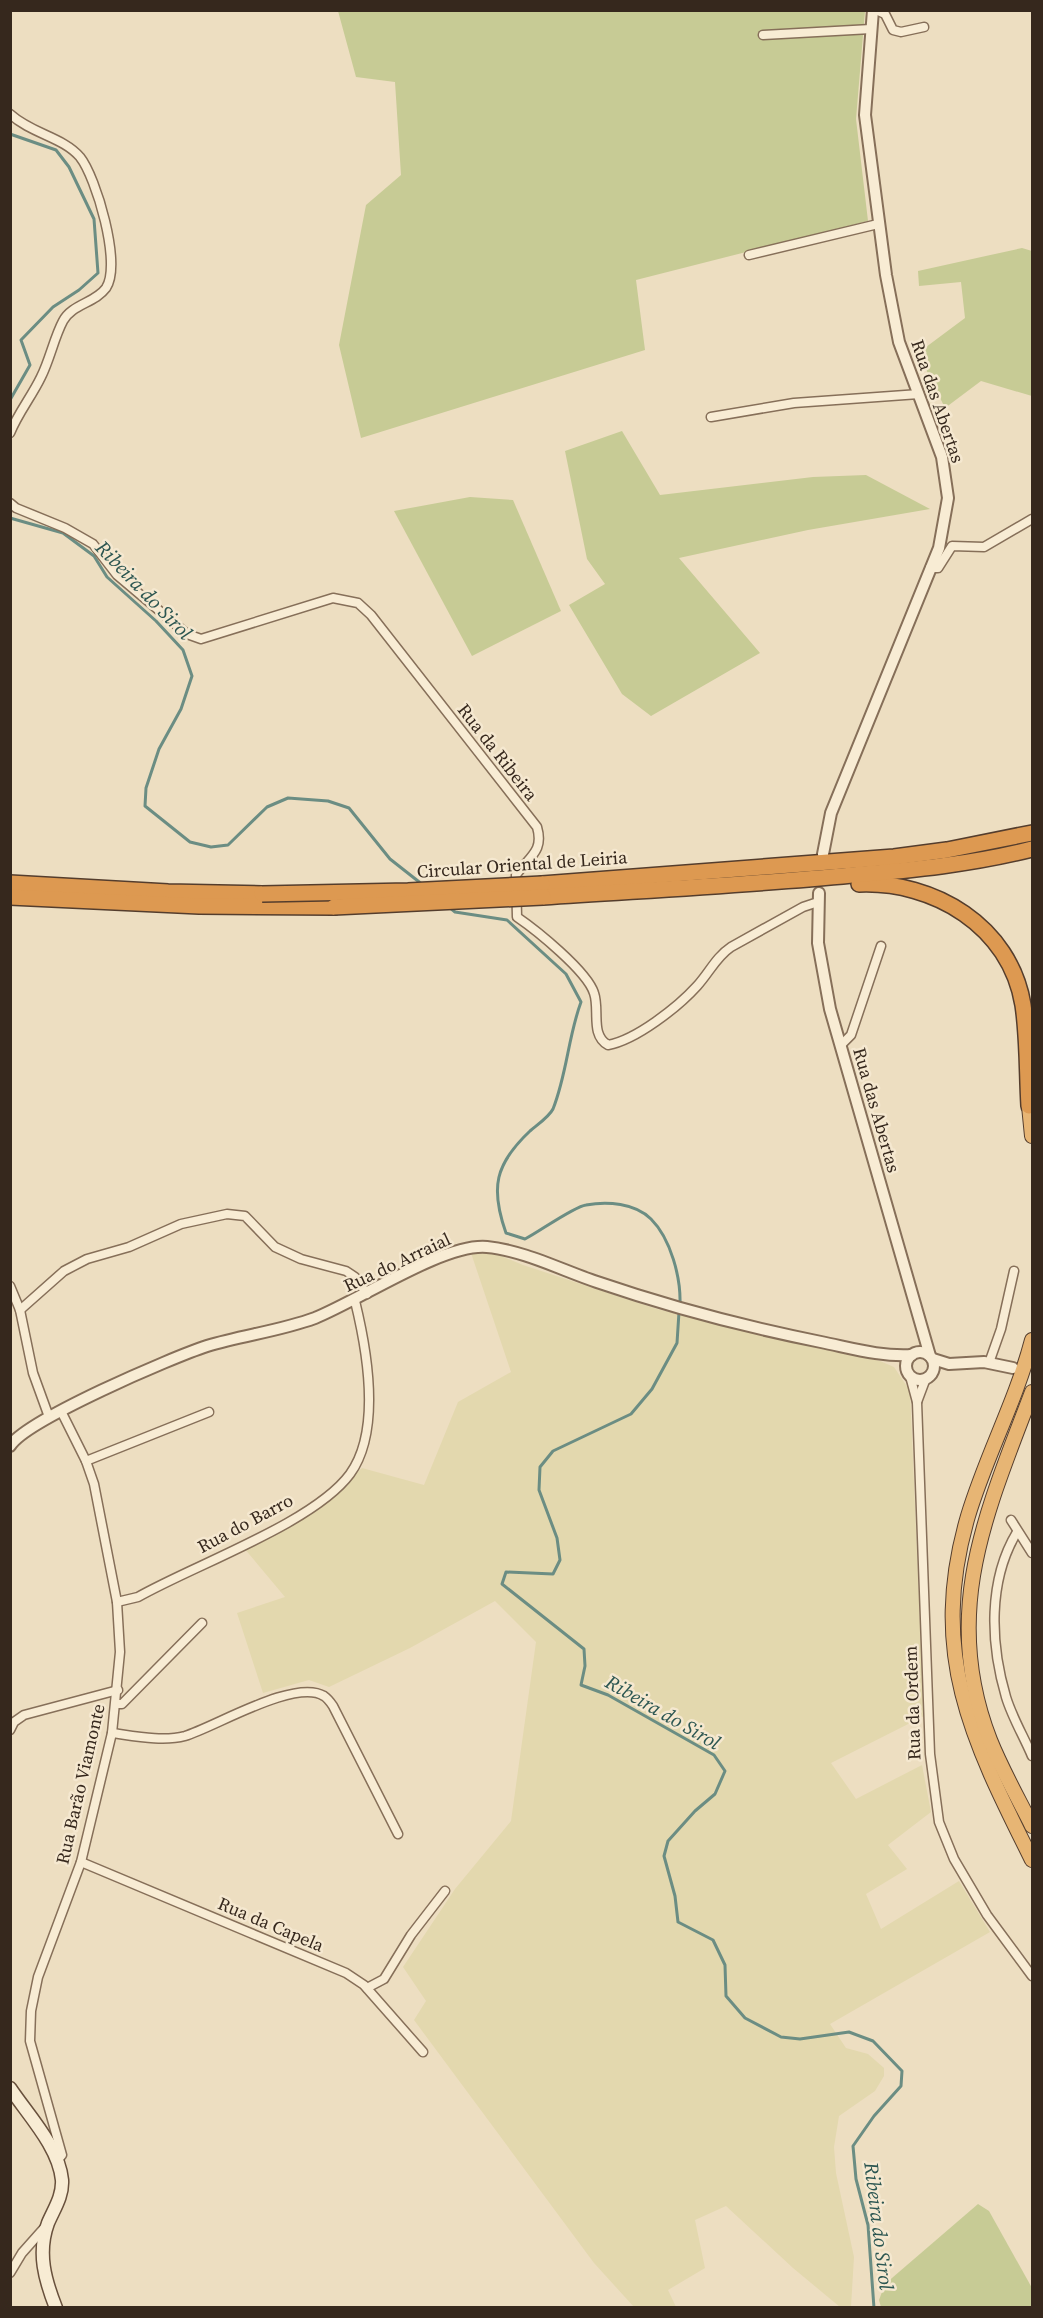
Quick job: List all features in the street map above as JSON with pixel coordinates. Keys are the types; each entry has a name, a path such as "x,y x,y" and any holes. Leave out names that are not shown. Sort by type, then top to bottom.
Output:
{"highway":[{"name":"Circular Oriental de Leiria","path":"543,890 894,857 947,850 1032,833"},
{"name":"Circular Oriental de Leiria","path":"10,897 262,901 408,891 543,890 803,880 943,866 1032,849"},
{"path":"803,880 824,884 869,883 913,888 951,904 976,923 1002,953 1019,989 1023,1005 1032,1136"},
{"name":"Circular Oriental de Leiria","path":"10,883 168,892 262,901"},
{"path":"1029,1106 1032,1061"},
{"path":"1032,1340 1020,1380 969,1515 955,1578 952,1623 957,1674 970,1725 991,1777 1032,1860"},
{"path":"1032,1392 985,1517 971,1577 968,1621 975,1687 984,1723 997,1756 1032,1826"}],"main road":[{"path":"10,2088 57,2161 62,2188 42,2244 43,2267 57,2307"}],"street":[{"path":"874,10 885,14 893,30 901,32 924,27"},
{"name":"Rua das Abertas","path":"823,854 831,813 930,568 946,515 947,481 939,446 896,332 878,224 864,115 874,10"},
{"path":"763,35 871,29"},
{"path":"10,114 31,129 67,145 89,171 105,218 111,247 112,272 106,287 97,297 73,309 63,320 40,378 10,433"},
{"path":"749,255 878,224"},
{"path":"711,417 794,403 919,394"},
{"name":"Rua da Ribeira","path":"10,503 30,515 81,536 93,544 117,575 187,634 201,639 333,598 358,603 371,615 537,827 541,840 538,850 529,857 516,875 517,917 556,949 588,982 595,994 598,1034 608,1045 633,1035 674,1008 697,986 730,947 776,924 819,897"},
{"path":"930,568 938,568 952,546 984,547 1032,519"},
{"name":"Rua das Abertas","path":"819,897 818,930 823,975 841,1045 932,1358"},
{"path":"841,1045 851,1035 881,946"},
{"path":"20,1310 63,1271 87,1259 129,1247 180,1224 227,1214 244,1216 275,1247 301,1259 346,1271 355,1277 367,1294"},
{"name":"Rua do Arraial","path":"10,1446 22,1432 49,1417 196,1350 298,1324 355,1301 448,1252 485,1247 505,1250 663,1303 786,1335 887,1355 915,1353"},
{"path":"989,1363 1001,1329 1014,1271"},
{"path":"10,1286 20,1310 33,1373 49,1417"},
{"name":"Rua do Barro","path":"117,1602 138,1596 287,1523 333,1491 350,1474 358,1457 368,1410 365,1343 355,1301"},
{"path":"924,1333 915,1353 906,1364 909,1374 917,1380 949,1364"},
{"path":"915,1353 949,1364 989,1363 1013,1368"},
{"name":"Rua do Arraial","path":"887,1355 909,1374"},
{"path":"930,1375 932,1358"},
{"name":"Rua da Ordem","path":"909,1374 917,1402 930,1754 939,1822 954,1859 987,1915 1032,1976"},
{"name":"Rua da Ordem","path":"917,1402 930,1375"},
{"name":"Rua Barão Viamonte","path":"57,2161 62,2155 30,2041 32,2011 38,1977 81,1862 112,1733 120,1652 117,1602 94,1484 86,1461 61,1412"},
{"path":"86,1461 209,1412"},
{"path":"1011,1521 1032,1553"},
{"path":"1017,1532 1000,1566 995,1596 995,1630 1006,1698 1032,1756"},
{"path":"116,1704 122,1704 202,1623"},
{"path":"10,1730 14,1722 24,1715 118,1690"},
{"path":"112,1733 185,1736 255,1704 301,1694 315,1693 325,1696 333,1706 398,1834"},
{"name":"Rua da Capela","path":"81,1862 346,1973 367,1988 423,2052"},
{"path":"367,1988 384,1979 411,1935 445,1891"},
{"path":"10,2273 22,2253 48,2225"}],"shaded area":[{"path":"470,1250 489,1251 523,1265 657,1309 880,1361 894,1367 910,1391 924,1716 831,1763 856,1799 922,1765 931,1812 888,1845 907,1869 866,1894 881,1929 959,1881 990,1932 830,2024 846,2048 868,2054 884,2068 884,2076 875,2091 839,2116 834,2147 836,2173 854,2257 851,2307 840,2307 793,2268 726,2206 695,2220 705,2268 668,2290 676,2307 634,2307 594,2263 414,2020 426,2001 403,1967 455,1889 511,1821 536,1642 495,1601 410,1648 329,1687 309,1680 263,1693 237,1613 285,1597 244,1548 309,1514 362,1468 424,1485 458,1402 511,1372"}],"green space":[{"path":"338,11 865,11 856,119 868,221 636,280 645,350 361,438 339,345 366,205 401,175 395,82 356,77"},
{"path":"1022,248 1032,251 1032,396 981,381 945,408 918,353 965,318 961,282 919,286 918,271"},
{"path":"622,431 660,495 813,477 866,475 930,509 808,530 679,558 760,653 651,716 622,694 569,605 605,584 587,559 565,451"},
{"path":"470,497 513,500 561,611 472,656 394,511"},
{"path":"978,2204 989,2211 1032,2288 1032,2307 881,2307 879,2300 885,2284"}],"waterway":[{"name":"Ribeira do Sirol","path":"10,134 56,150 69,167 94,219 98,273 79,290 53,307 21,340 30,365 10,400"},
{"name":"Ribeira do Sirol","path":"10,518 63,533 94,556 107,577 156,621 183,650 192,676 181,709 159,749 146,788 145,806 190,842 211,847 228,845 267,807 288,798 328,801 349,808 390,859 423,885"},
{"name":"Ribeira do Sirol","path":"449,907 455,912 507,920 566,974 581,1002 553,1109 518,1143 503,1166 499,1178 498,1203 506,1233 525,1239 573,1210 586,1205 612,1203 629,1206 651,1219 664,1237 677,1271 680,1305"},
{"name":"Ribeira do Sirol","path":"679,1312 677,1343 652,1389 631,1414 553,1451 540,1467 539,1490 557,1538 560,1560 553,1574 506,1572 502,1584 584,1649 585,1666 581,1685 608,1695 714,1755 725,1771 715,1794 695,1811 668,1841 664,1856 675,1896 678,1922 713,1940 725,1965 726,1996 745,2018 781,2037 800,2039 849,2032 873,2041 902,2071 901,2086 874,2116 853,2146 856,2179 868,2225 874,2308"}]}
